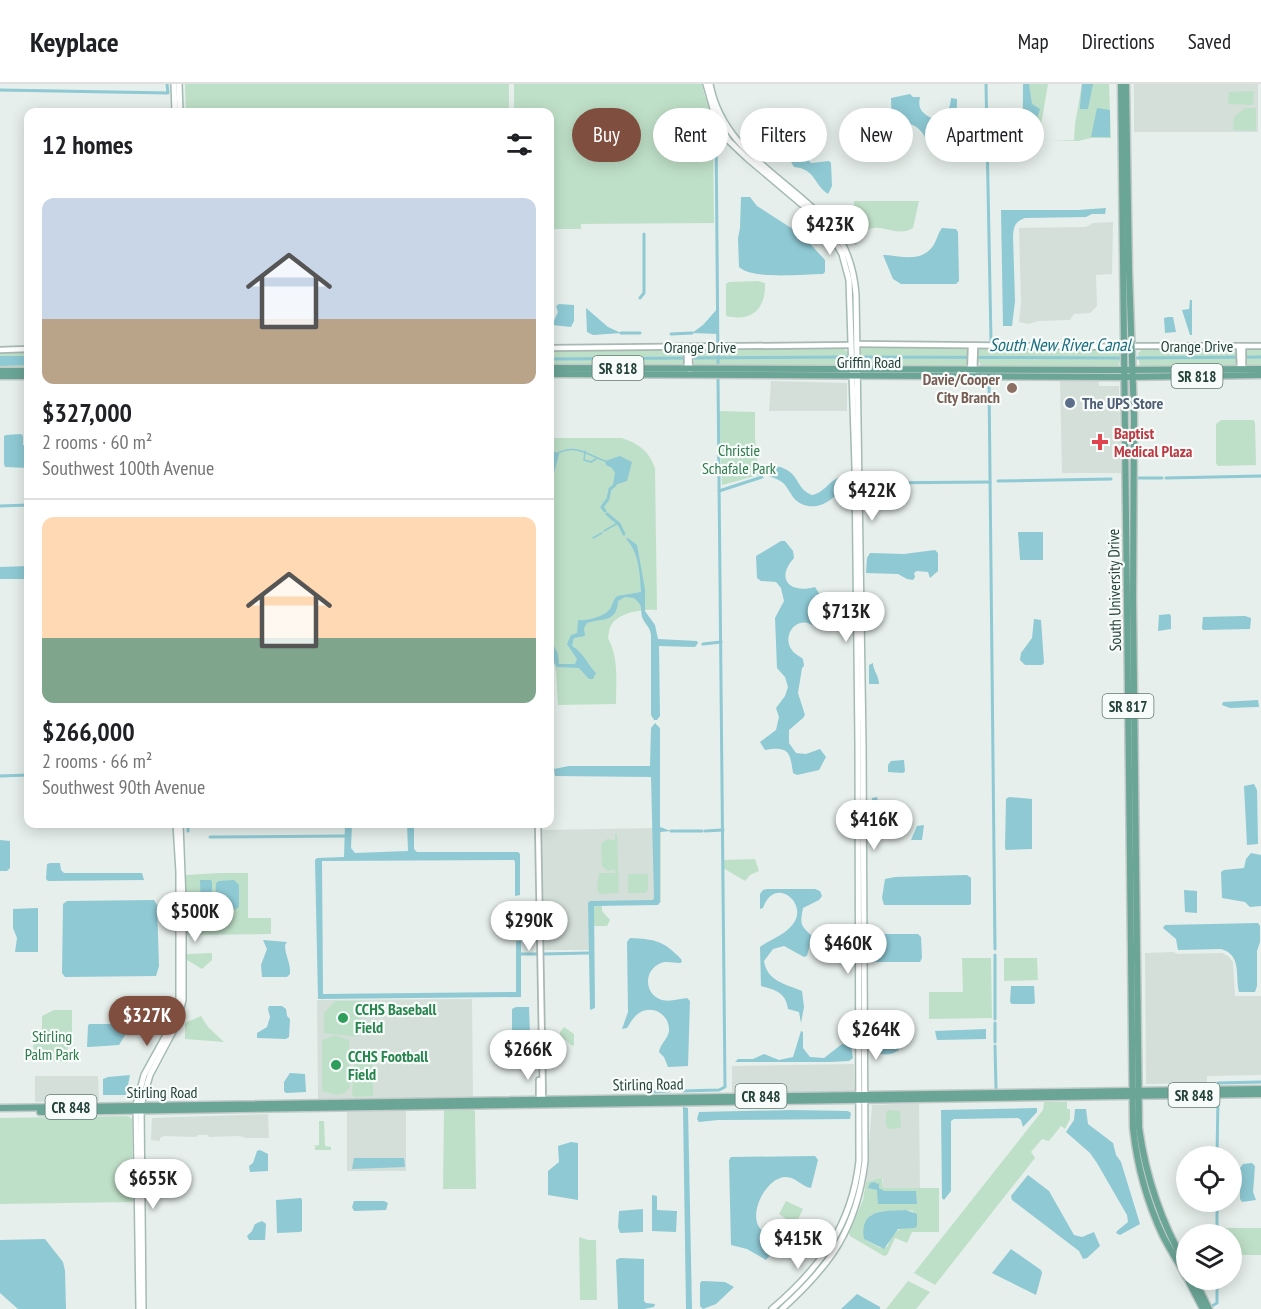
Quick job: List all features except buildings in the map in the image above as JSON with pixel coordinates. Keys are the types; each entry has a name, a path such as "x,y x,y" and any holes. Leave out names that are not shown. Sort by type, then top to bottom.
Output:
{"main road":[{"path":"174,84 175,108"},
{"path":"179,84 180,108"},
{"path":"706,84 725,125 742,147 811,206 834,231 851,264 858,543 863,1175 856,1207 848,1227 822,1270 782,1309"},
{"path":"710,84 710,93"},
{"name":"South University Drive","path":"1120,84 1125,194 1127,600 1131,663 1129,739 1132,751 1132,783"},
{"name":"South University Drive","path":"1124,141 1126,84"},
{"name":"South University Drive","path":"1125,194 1133,350 1133,547 1130,631"},
{"name":"Griffin Road","path":"554,368 972,371 1261,369"},
{"name":"Griffin Road","path":"554,374 689,368"},
{"name":"Griffin Road","path":"1241,369 1261,375"},
{"path":"0,371 24,370"},
{"path":"993,376 1005,370"},
{"name":"Griffin Road","path":"972,371 993,376 1125,370"},
{"path":"0,376 24,376"},
{"path":"1126,437 1131,439 1133,471"},
{"path":"1126,478 1130,484 1130,509 1133,513"},
{"path":"1126,504 1130,519 1130,544 1133,547"},
{"name":"SR 817","path":"1131,663 1134,698 1130,914 1134,919 1135,1093 1144,1160 1151,1187 1163,1221 1176,1246"},
{"name":"SR 817","path":"1132,783 1135,814 1134,956 1137,995 1134,1135 1142,1178 1151,1208 1176,1259"},
{"path":"138,1309 139,1108 150,1075 177,1024 183,1000 183,889 178,828"},
{"name":"Stirling Road","path":"1228,1092 1261,1089"},
{"name":"Stirling Road","path":"375,1105 541,1100 1228,1092 1261,1094"},
{"path":"772,1309 816,1267 843,1223 858,1174 862,1098"},
{"name":"Stirling Road","path":"0,1110 639,1100"},
{"path":"1142,1178 1158,1217 1163,1221"},
{"path":"140,1256 143,1309"},
{"name":"SR 817","path":"1193,1290 1203,1309"},
{"path":"1200,1290 1209,1309"}],"street":[{"name":"Orange Drive","path":"1133,350 1261,346"},
{"name":"Orange Drive","path":"554,348 689,350 720,347 854,347 1125,350"},
{"path":"972,371 973,348"},
{"path":"1241,348 1241,369"},
{"path":"0,350 24,349"},
{"path":"689,350 689,368"},
{"path":"538,828 541,1100"}],"shaded area":[{"path":"1134,84 1258,84 1258,132 1134,132"},
{"path":"1113,222 1112,274 1096,275 1097,306 1090,313 1074,314 1070,320 1038,321 1029,324 1019,322 1021,302 1019,228 1086,227 1093,223"},
{"path":"1060,380 1099,381 1099,386 1119,386 1121,473 1062,473"},
{"path":"771,381 847,383 847,411 769,411"},
{"path":"661,828 661,903 589,904 589,950 542,950 540,830"},
{"path":"1173,952 1178,954 1222,953 1228,956 1233,962 1235,996 1261,996 1261,1075 1207,1076 1207,1083 1146,1084 1145,953"},
{"path":"472,999 473,1097 318,1100 317,1000"},
{"path":"854,1064 855,1091 732,1093 732,1066"},
{"path":"35,1076 98,1076 99,1101 35,1102"},
{"path":"919,1103 920,1188 883,1188 881,1177 866,1182 872,1105"},
{"path":"406,1111 406,1171 347,1171 347,1112"},
{"path":"268,1114 269,1138 198,1135 196,1137 164,1136 160,1138 160,1141 151,1140 152,1118"}],"green space":[{"path":"185,84 509,84 509,108 186,108"},
{"path":"514,84 702,84 709,108 653,108 653,162 713,162 714,223 581,224 581,229 554,229 554,108 514,108"},
{"path":"1023,84 1048,84 1044,108 1023,108"},
{"path":"1082,84 1109,84 1111,138 1091,138 1078,141 1050,140 1074,140"},
{"path":"1254,91 1253,105 1228,104 1229,92"},
{"path":"1245,108 1256,108 1256,129 1254,131 1233,130 1234,117"},
{"path":"854,201 919,201 913,228 905,231 868,229 856,245 854,244"},
{"path":"758,281 765,283 765,292 756,312 743,317 726,316 726,284"},
{"path":"863,347 965,348 968,351 968,362 964,367 863,366 859,362 859,349"},
{"path":"682,348 685,350 684,366 554,366 554,349"},
{"path":"843,348 848,352 848,363 845,366 695,365 694,363 695,349"},
{"path":"980,348 1115,348 1120,351 1120,361 1118,367 982,366 977,360 977,351"},
{"path":"1144,348 1234,348 1237,350 1237,364 1231,367 1140,367 1138,353"},
{"path":"1248,348 1261,348 1261,365 1246,365 1245,351"},
{"path":"0,351 24,351 24,368 0,368"},
{"name":"Christie Schafale Park","path":"719,411 755,412 759,475 722,485"},
{"path":"1221,420 1253,420 1255,422 1256,465 1218,466 1216,463 1216,424"},
{"path":"554,438 622,438 643,449 655,468 657,610 626,614 610,627 608,638 615,662 616,704 558,705 554,663"},
{"path":"615,834 617,834 619,893 599,894 597,888 599,873 615,873 615,869 608,871 602,866 601,844 607,839 615,840"},
{"path":"755,859 759,871 750,875 745,881 723,868 723,860"},
{"path":"248,873 248,918 271,918 271,934 187,935 185,875"},
{"path":"628,874 648,874 648,890 645,893 628,893"},
{"path":"594,906 602,906 602,911 610,920 607,926 594,926"},
{"path":"212,953 212,960 202,969 187,960 187,954"},
{"path":"962,958 991,958 992,1018 929,1019 929,992 963,992"},
{"path":"1004,958 1037,958 1038,980 1004,981"},
{"name":"CCHS Baseball Field","path":"335,1001 362,1001 362,1032 358,1037 324,1033 324,1013"},
{"name":"Stirling Palm Park","path":"54,1010 72,1010 72,1037 66,1053 67,1061 34,1062 33,1031 42,1031 42,1016"},
{"path":"201,1016 208,1027 224,1042 185,1039 185,1023"},
{"path":"564,1027 574,1034 574,1045 572,1046 566,1040 560,1039 560,1032"},
{"path":"335,1035 349,1040 350,1087 338,1095 322,1091 322,1040"},
{"path":"362,1052 373,1052 373,1096 355,1097 352,1095 354,1056 362,1056"},
{"path":"1044,1102 1067,1102 1070,1119 1065,1129 1061,1126 1049,1141 1042,1139 1031,1152 1035,1158 935,1285 914,1273 1043,1110"},
{"path":"444,1109 472,1109 475,1111 476,1189 443,1189"},
{"path":"900,1111 901,1128 889,1129 886,1126 886,1112"},
{"path":"128,1116 132,1119 133,1202 0,1204 0,1118"},
{"path":"319,1121 324,1121 325,1146 331,1147 331,1150 315,1150 315,1146 312,1146 319,1145"},
{"path":"882,1177 883,1188 939,1188 939,1232 912,1232 907,1243 895,1238 887,1255 884,1256 850,1236 849,1233 863,1200 866,1182","holes":["883,1211 913,1211 912,1228 902,1228 896,1232 887,1247 880,1248 864,1239 864,1226 871,1215"]},
{"path":"786,1201 803,1209 796,1223 792,1223 779,1214"},
{"path":"1242,1228 1261,1228 1261,1255 1242,1255"},
{"path":"579,1237 596,1240 597,1300 580,1300"},
{"path":"908,1281 930,1292 916,1309 886,1309"}],"water":[{"path":"1023,84 1029,84 1032,104 1038,108 1023,108"},
{"path":"1082,84 1093,84 1088,109 1080,109"},
{"path":"910,94 913,97 920,97 919,105 925,114 925,137 913,126 913,108 891,108 891,98"},
{"path":"951,98 957,99 957,108 949,108"},
{"path":"1097,108 1110,110 1110,137 1091,137"},
{"path":"829,161 832,186 828,194 810,174 801,168 794,167 791,162"},
{"path":"741,197 750,197 757,206 802,235 825,260 825,272 823,274 766,275 755,274 739,267 738,238"},
{"path":"1106,208 1105,214 1092,214 1086,217 1025,218 1017,223 1013,236 1015,301 1012,326 1003,326 1001,210"},
{"path":"942,228 956,229 958,232 959,281 956,284 901,284 893,279 883,255 916,257 922,255 933,246"},
{"path":"1190,300 1192,300 1192,335 1190,335 1182,310 1189,309"},
{"path":"559,304 574,305 574,321 571,327 554,325 558,312 556,306"},
{"path":"586,308 608,327 621,333 593,335 587,332"},
{"path":"718,308 719,334 692,333 703,325"},
{"path":"1173,317 1176,332 1165,333 1164,318"},
{"path":"0,356 24,356 24,365 0,366"},
{"path":"21,434 23,436 24,468 5,467 4,436"},
{"path":"554,452 559,454 554,473"},
{"path":"620,456 632,462 627,481 615,485 613,484 615,473 605,461"},
{"path":"776,466 790,472 802,488 812,495 838,478 849,478 849,484 823,504 804,505 795,500 784,484 769,476 772,467"},
{"path":"1018,532 1043,532 1043,560 1020,560"},
{"path":"628,538 637,545 645,589 645,611 655,625 658,639 697,641 698,643 695,647 659,646 660,716 657,720 654,720 651,715 651,635 642,617 640,604 634,598 625,597 618,601 612,616 587,623 584,628 585,636 574,638 572,646 580,652 596,673 593,679 589,679 579,668 557,667 554,662 554,646 559,664 575,664 577,659 567,644 571,635 577,633 578,620 604,614 610,609 617,596 641,592 638,564 634,550 626,539"},
{"path":"781,541 785,541 793,551 794,558 786,572 788,583 798,588 815,587 820,595 823,609 823,623 818,628 810,624 799,623 791,630 788,640 794,653 803,659 804,666 798,693 805,715 789,730 789,743 796,753 806,754 820,749 826,757 819,770 797,775 793,773 787,752 779,749 765,750 760,742 776,730 779,717 776,708 785,696 788,687 785,677 777,668 775,618 784,601 781,588 776,582 761,581 757,578 756,556"},
{"path":"935,550 938,553 938,571 930,578 928,572 917,571 914,573 913,580 898,574 866,573 867,558 870,553 904,554"},
{"path":"24,566 24,579 0,579 0,567"},
{"path":"1170,614 1171,629 1158,631 1159,615"},
{"path":"1245,616 1251,618 1250,629 1203,630 1202,628 1203,617"},
{"path":"1034,619 1041,620 1044,663 1025,665 1020,660 1021,653 1032,638"},
{"path":"873,663 879,684 869,684 869,665"},
{"path":"1258,700 1259,707 1230,708 1222,705 1223,702"},
{"path":"655,723 660,728 660,827 671,831 660,832 660,902 658,905 594,906 595,1008 590,1010 588,903 590,901 653,900 654,898 651,777 555,776 554,769 569,766 650,766 651,728"},
{"path":"904,760 905,771 903,773 888,772 888,765 891,761"},
{"path":"1254,784 1257,790 1258,844 1247,845 1244,786"},
{"path":"877,797 879,805 886,811 885,818 872,819 872,798"},
{"path":"1009,797 1032,799 1032,849 1006,850 1005,848 1006,799"},
{"path":"924,825 922,840 911,840 917,826"},
{"path":"345,828 352,828 351,848 355,853 408,851 407,828 414,828 414,849 417,852 518,852 520,854 520,895 515,896 514,860 322,861 323,994 516,992 516,941 521,941 521,997 318,999 315,860 344,857"},
{"path":"0,840 10,841 10,868 7,871 0,871"},
{"path":"1251,853 1261,855 1261,906 1250,907 1245,902 1222,898 1221,872 1244,868 1246,859"},
{"path":"60,863 64,873 142,873 144,880 48,881 46,879 47,864"},
{"path":"967,875 971,878 971,904 969,905 884,905 882,898 885,879"},
{"path":"200,880 211,880 212,882 212,910 201,910"},
{"path":"234,880 239,885 239,907 234,910 218,910 215,905 216,883"},
{"path":"767,889 815,889 820,891 822,896 803,908 802,924 812,936 807,956 804,957 784,946 773,949 764,961 773,977 783,984 802,991 804,1007 801,1023 799,1012 788,1009 783,996 761,986 760,947 788,930 795,921 797,913 793,900 781,893 774,894 760,909 760,894"},
{"path":"1184,890 1197,891 1197,913 1185,912"},
{"path":"154,900 157,905 159,966 156,976 65,977 62,973 63,904 67,901"},
{"path":"38,908 38,952 15,952 17,938 13,928 13,909"},
{"path":"1258,923 1260,942 1257,951 1255,992 1239,992 1235,961 1228,952 1221,949 1178,950 1176,939 1163,928 1165,925"},
{"path":"874,934 918,934 921,937 922,958 920,962 874,962 870,940"},
{"path":"630,938 658,942 681,959 680,963 663,962 655,966 648,982 652,993 662,1000 687,998 690,1001 688,1066 668,1067 659,1052 669,1031 667,1020 660,1013 650,1010 639,1013 627,1028 622,1029 628,1012 627,942"},
{"path":"263,940 287,942 285,949 290,974 287,977 262,977 261,965 267,949"},
{"path":"1011,986 1034,986 1035,1003 1012,1004 1010,1002"},
{"path":"269,1006 282,1006 286,1009 290,1019 289,1037 286,1039 257,1038 257,1033 267,1027 270,1017"},
{"path":"529,1007 530,1035 512,1033 512,1009"},
{"path":"89,1024 127,1024 130,1027 119,1045 87,1047"},
{"path":"986,1029 986,1039 937,1040 935,1031"},
{"path":"801,1031 803,1032 803,1048 810,1057 824,1058 842,1044 851,1046 853,1058 849,1061 829,1062 735,1062 738,1059 753,1059 764,1054 779,1060 793,1057"},
{"path":"878,1041 898,1042 899,1050 886,1054 873,1052 870,1044"},
{"path":"290,1073 305,1074 306,1092 286,1093 284,1091 284,1082"},
{"path":"130,1075 126,1095 103,1095 103,1079"},
{"path":"683,1107 688,1108 692,1309 686,1309"},
{"path":"1037,1108 1037,1112 1023,1127 1018,1118 954,1119 951,1121 951,1191 944,1200 942,1198 941,1110"},
{"path":"1075,1109 1086,1109 1088,1124 1113,1143 1116,1155 1121,1162 1140,1224 1120,1235 1116,1233 1128,1222 1127,1215 1090,1153 1066,1132 1074,1120"},
{"path":"848,1111 851,1113 850,1119 699,1122 697,1119 699,1112"},
{"path":"571,1142 578,1143 578,1200 548,1195 548,1171 559,1162 558,1146"},
{"path":"257,1151 268,1154 268,1171 250,1172 249,1166 253,1163"},
{"path":"815,1156 818,1160 811,1188 793,1179 779,1178 766,1189 758,1204 756,1212 759,1227 781,1243 766,1260 747,1249 731,1245 729,1160 731,1157"},
{"path":"354,1158 404,1158 405,1167 352,1169"},
{"path":"1252,1163 1255,1166 1253,1192 1256,1200 1242,1202 1243,1164"},
{"path":"1028,1175 1049,1191 1074,1235 1082,1237 1094,1232 1100,1246 1087,1258 1083,1259 1079,1251 1012,1200 1011,1196"},
{"path":"870,1183 879,1183 879,1188 884,1191 916,1191 917,1204 878,1204 877,1190 868,1188"},
{"path":"652,1195 657,1196 657,1210 677,1211 676,1232 652,1231"},
{"path":"301,1198 302,1231 277,1233 276,1200"},
{"path":"354,1201 388,1203 386,1210 354,1211 352,1207"},
{"path":"643,1209 643,1232 620,1233 619,1211"},
{"path":"906,1210 917,1214 915,1228 898,1229 884,1249 864,1239 864,1229 870,1216 882,1211"},
{"path":"262,1221 266,1224 265,1240 249,1240 247,1236 255,1224"},
{"path":"45,1239 63,1262 66,1309 18,1309 0,1293 0,1240"},
{"path":"1011,1249 1041,1270 1036,1295 992,1273"},
{"path":"620,1258 644,1259 644,1301 655,1304 654,1307 618,1309 616,1260"},
{"path":"702,1281 725,1282 734,1287 716,1304 703,1309 700,1306 700,1283"},
{"path":"857,1294 880,1307 880,1309 841,1309"}],"waterway":[{"path":"0,90 168,93 167,84"},
{"path":"986,84 991,341"},
{"path":"716,162 718,363"},
{"path":"640,298 644,293 644,234"},
{"path":"621,333 640,333"},
{"path":"671,334 692,333"},
{"name":"South New River Canal","path":"554,359 847,357"},
{"name":"South New River Canal","path":"859,357 1125,358"},
{"name":"South New River Canal","path":"1131,358 1261,357"},
{"path":"683,1091 719,1090 725,1087 718,378"},
{"path":"989,380 995,949"},
{"path":"558,453 572,450 583,451 605,461"},
{"path":"585,451 584,460 591,462 596,459"},
{"path":"1166,478 1261,476"},
{"path":"719,491 762,477"},
{"path":"1138,478 1162,478"},
{"path":"998,481 1111,479"},
{"path":"867,483 990,482"},
{"path":"605,511 602,507 608,499 610,489 615,485"},
{"path":"0,506 24,505"},
{"path":"607,514 619,524 624,534"},
{"path":"604,531 618,523"},
{"path":"593,538 602,533"},
{"path":"703,644 721,642"},
{"path":"0,776 24,775"},
{"path":"705,831 723,830"},
{"path":"671,831 676,831"},
{"path":"678,831 702,831"},
{"path":"210,837 345,836"},
{"path":"542,954 588,953"},
{"path":"521,954 538,954"},
{"path":"995,955 995,1019"},
{"path":"995,1023 995,1042"},
{"path":"995,1046 996,1088"},
{"path":"1218,1084 1261,1082"},
{"path":"648,1092 669,1091"},
{"path":"1217,1146 1218,1098"},
{"path":"1217,1212 1217,1224"},
{"path":"1212,1306 1217,1303 1217,1290"}],"place":[{"name":"Davie/Cooper City Branch","path":"1012,388"},
{"name":"The UPS Store","path":"1070,403"},
{"name":"Baptist Medical Plaza","path":"1100,442"},
{"name":"CCHS Baseball Field","path":"343,1018"},
{"name":"CCHS Football Field","path":"336,1065"}]}
